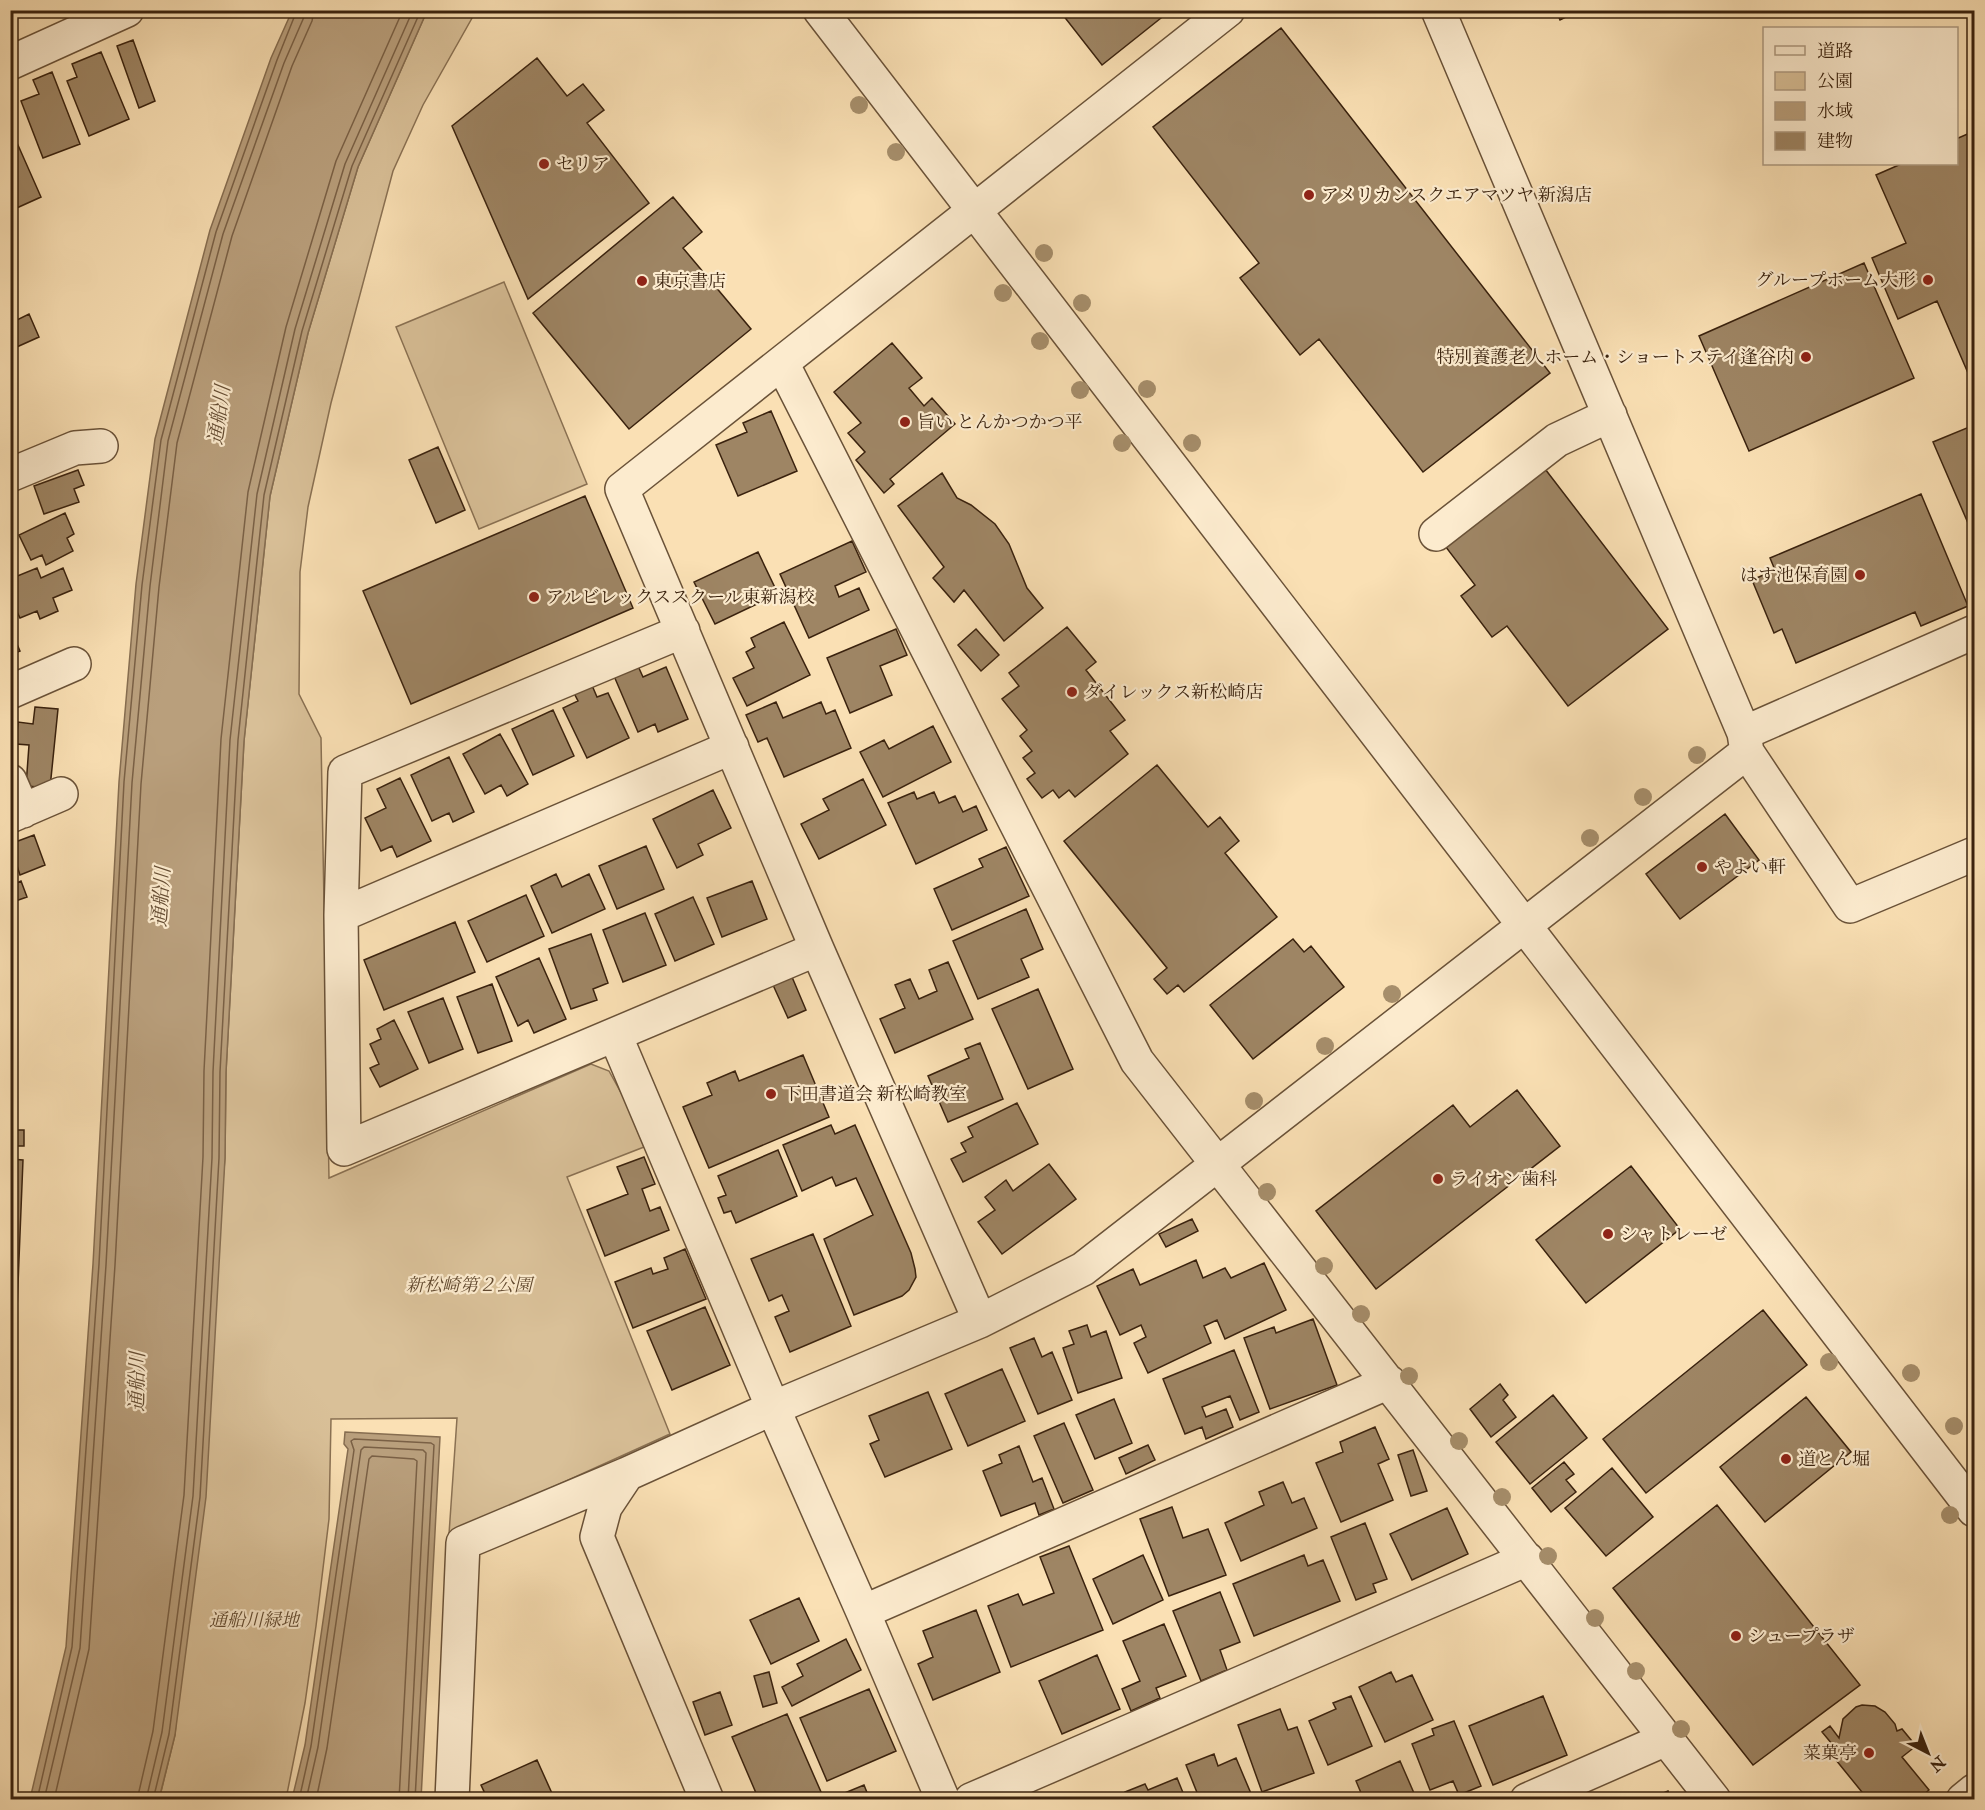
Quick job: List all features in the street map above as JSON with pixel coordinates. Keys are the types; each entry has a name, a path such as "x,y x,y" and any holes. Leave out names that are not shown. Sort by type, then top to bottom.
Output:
{"street":[{"path":"10,63 127,10"},
{"path":"820,10 1974,1510"},
{"path":"1438,10 1610,415 1745,743 1850,906 1974,854"},
{"path":"980,1321 817,949 622,489 974,211 1216,14"},
{"path":"782,363 1137,1061 1714,1800"},
{"path":"1436,534 1557,440 1610,415"},
{"path":"10,475 75,448 101,446"},
{"path":"683,631 345,772 341,915 344,1149 817,949"},
{"path":"452,1800 463,1543 980,1321 1083,1269 1525,925 1745,743 1974,632"},
{"path":"10,692 74,664"},
{"path":"341,915 732,747"},
{"path":"10,781 17,814 61,794"},
{"path":"615,1035 943,1800"},
{"path":"864,1612 1389,1382"},
{"path":"627,1473 605,1508 597,1537 707,1800"},
{"path":"971,1800 1527,1559"},
{"path":"1527,1800 1665,1739"},
{"path":"1963,1800 1974,1791"}],"green space":[{"path":"427,11 476,11 423,105 393,171 331,403 308,507 300,572 299,694 321,738 329,1178 591,1064 609,1071 625,1100 644,1147 567,1177 670,1434 449,1534 457,1418 331,1419 329,1519 305,1703 286,1799 159,1800 175,1735 225,1158 226,1072 244,741 270,496 308,333 358,167"},
{"path":"504,282 587,484 479,529 396,327"}],"water":[{"name":"通船川","path":"292,11 427,11 358,167 308,333 270,496 244,741 226,1072 225,1158 206,1497 175,1735 159,1799 30,1799 66,1647 93,1264 119,782 136,584 155,439 210,230 271,58"},
{"path":"345,1432 440,1437 421,1799 292,1799 305,1745 348,1449 344,1444"}],"building":[{"path":"1059,10 1171,10 1102,65"},
{"path":"1556,10 1580,10 1560,20"},
{"name":"アメリカンスクエアマツヤ 新潟店","path":"1281,28 1550,373 1423,472 1319,339 1300,355 1240,278 1259,263 1153,127"},
{"path":"133,40 155,101 139,108 117,46"},
{"path":"101,52 129,119 89,136 67,81 77,77 72,64"},
{"name":"セリア","path":"537,58 567,96 583,84 604,110 587,123 649,203 528,299 452,126"},
{"path":"52,72 80,144 43,158 21,101 39,94 33,80"},
{"path":"10,127 41,197 10,211"},
{"name":"グループホーム大形","path":"1972,132 1974,138 1974,387 1937,301 1898,319 1872,258 1906,243 1876,175 1899,165 1958,165 1958,138"},
{"name":"東京書店","path":"673,197 702,232 683,248 751,329 629,429 533,313"},
{"name":"特別養護老人ホーム・ショートステイ逢谷内","path":"1864,263 1914,378 1749,451 1699,336"},
{"path":"10,311 15,321 29,314 39,337 10,350"},
{"path":"892,343 922,378 909,388 924,406 932,398 955,424 890,479 894,484 884,493 856,460 865,452 848,433 861,423 834,392"},
{"path":"771,411 797,471 738,496 716,445 747,432 743,423"},
{"path":"1974,425 1974,537 1933,442"},
{"path":"438,447 465,510 436,523 409,460"},
{"path":"1542,465 1668,629 1568,706 1507,626 1492,637 1461,596 1475,585 1442,542"},
{"path":"78,470 84,485 74,489 79,502 44,514 34,486"},
{"path":"942,473 957,498 971,505 995,524 1009,544 1027,588 1043,608 1004,641 964,590 954,602 933,578 944,567 898,506"},
{"name":"はす池保育園","path":"1921,494 1968,606 1921,626 1915,612 1796,663 1782,629 1774,633 1752,580 1775,570 1770,558"},
{"path":"585,496 633,608 411,704 363,591"},
{"path":"65,513 74,534 67,538 73,551 46,565 42,555 31,560 19,535"},
{"path":"852,541 866,572 835,586 839,597 859,588 869,610 809,638 780,574"},
{"path":"758,552 778,594 715,624 694,582"},
{"path":"37,568 41,578 63,568 72,590 53,598 58,611 40,619 37,611 20,618 10,597 10,579"},
{"path":"784,622 810,675 747,706 733,678 754,668 746,652 755,647 751,638"},
{"path":"1067,627 1096,662 1086,670 1125,720 1110,731 1128,754 1075,797 1069,790 1059,798 1053,790 1042,798 1027,779 1035,773 1023,758 1032,751 1020,736 1027,730 1002,699 1019,686 1009,673"},
{"path":"10,628 20,651 10,655"},
{"path":"896,629 907,655 880,666 892,695 850,713 827,658"},
{"path":"976,629 999,655 981,671 958,645"},
{"path":"638,666 643,677 666,667 688,719 658,732 655,724 638,732 614,676"},
{"path":"591,683 597,697 608,693 629,738 587,758 563,708 578,701 573,691"},
{"path":"776,702 783,718 821,702 826,714 835,710 851,748 784,777 767,738 758,742 746,715"},
{"path":"35,707 58,709 50,788 26,786 29,745 16,744 18,722 33,724"},
{"path":"553,710 574,756 533,775 512,729"},
{"path":"933,726 951,762 883,797 860,752 884,740 889,749"},
{"path":"500,734 528,784 507,796 501,785 485,794 463,754"},
{"path":"449,757 474,812 453,822 449,813 432,821 411,775"},
{"path":"1157,765 1208,827 1220,817 1239,841 1225,853 1277,917 1184,992 1178,985 1167,994 1154,979 1167,968 1064,841"},
{"path":"400,778 431,841 397,857 392,846 381,851 365,818 386,808 377,789"},
{"path":"863,779 886,825 819,859 801,824 829,810 823,799"},
{"path":"713,790 731,828 698,844 703,855 677,868 653,819"},
{"path":"914,792 917,799 934,792 939,803 955,796 963,812 976,806 987,830 916,864 888,803"},
{"name":"やよい軒","path":"1725,814 1759,860 1680,919 1646,874"},
{"path":"34,835 45,865 20,875 10,844"},
{"path":"646,846 664,889 617,909 599,866"},
{"path":"1006,847 1029,896 952,930 934,889 983,867 979,859"},
{"path":"556,874 562,887 589,874 605,909 552,933 531,886"},
{"path":"10,880 12,885 21,881 27,897 10,903"},
{"path":"752,881 767,919 722,937 707,898"},
{"path":"526,895 544,936 487,962 468,921"},
{"path":"693,897 714,944 675,961 655,914"},
{"path":"1026,909 1043,949 1021,959 1029,977 978,999 953,941"},
{"path":"645,913 666,965 623,982 603,930"},
{"path":"455,922 475,972 384,1010 364,960"},
{"path":"591,934 608,983 593,989 597,1000 571,1009 549,949"},
{"path":"1293,939 1304,952 1311,946 1344,987 1253,1059 1210,1005"},
{"path":"539,958 566,1019 534,1033 528,1020 518,1026 496,977"},
{"path":"948,962 973,1019 895,1053 880,1019 905,1008 895,985 910,979 919,999 937,991 929,970"},
{"path":"792,977 806,1010 788,1018 773,985"},
{"path":"492,984 512,1041 478,1053 457,997"},
{"path":"1038,989 1073,1069 1028,1089 992,1009"},
{"path":"443,998 463,1049 429,1063 408,1012"},
{"path":"394,1020 418,1069 380,1087 370,1068 379,1064 370,1044 381,1039 377,1029"},
{"path":"980,1043 1003,1099 948,1122 928,1076 969,1058 965,1049"},
{"path":"803,1055 829,1117 709,1168 683,1107 712,1095 707,1083 735,1071 739,1081"},
{"name":"ライオン歯科","path":"1517,1090 1560,1146 1376,1289 1316,1211 1453,1105 1470,1127"},
{"path":"1017,1103 1038,1144 963,1182 951,1159 966,1152 961,1143 973,1137 968,1127"},
{"path":"831,1125 835,1134 855,1125 911,1253 916,1277 909,1290 902,1296 854,1315 824,1239 873,1215 856,1178 836,1186 832,1177 802,1191 783,1145"},
{"path":"10,1130 24,1130 24,1146 10,1146"},
{"path":"778,1150 797,1196 736,1223 731,1211 724,1213 718,1198 726,1195 718,1176"},
{"path":"644,1157 655,1184 642,1189 650,1211 660,1207 669,1230 605,1256 587,1210 628,1194 617,1167"},
{"path":"10,1159 23,1160 16,1334 10,1334"},
{"path":"1049,1164 1076,1199 1002,1254 978,1222 995,1210 985,1197 1006,1180 1013,1191"},
{"name":"シャトレーゼ","path":"1631,1166 1680,1229 1586,1303 1536,1240"},
{"path":"1192,1219 1198,1231 1166,1247 1159,1234"},
{"path":"813,1234 851,1326 790,1352 775,1317 789,1311 782,1295 769,1301 751,1259"},
{"path":"685,1249 706,1299 633,1328 615,1282 651,1268 653,1274 668,1269 664,1258"},
{"path":"1196,1260 1203,1278 1225,1268 1231,1278 1264,1263 1286,1310 1225,1339 1217,1320 1204,1326 1211,1343 1148,1373 1134,1343 1146,1337 1141,1325 1120,1335 1097,1286 1133,1269 1140,1285"},
{"path":"705,1307 730,1365 672,1390 647,1331"},
{"path":"1763,1310 1807,1365 1646,1493 1603,1439"},
{"path":"1313,1319 1337,1385 1270,1409 1244,1338 1274,1327 1276,1333"},
{"path":"1087,1325 1091,1337 1106,1331 1122,1378 1078,1393 1063,1348 1074,1344 1069,1331"},
{"path":"1034,1338 1042,1357 1052,1352 1072,1400 1038,1414 1010,1348"},
{"path":"1234,1350 1259,1412 1240,1420 1230,1396 1202,1407 1206,1417 1226,1409 1233,1427 1206,1439 1202,1427 1185,1434 1163,1379"},
{"path":"1002,1369 1025,1421 968,1446 945,1394"},
{"path":"1500,1384 1508,1395 1503,1400 1516,1417 1491,1437 1470,1409"},
{"path":"928,1392 952,1449 885,1477 870,1444 879,1440 869,1416"},
{"path":"1553,1395 1587,1438 1530,1484 1496,1442"},
{"name":"道とん堀","path":"1806,1397 1851,1452 1765,1522 1720,1467"},
{"path":"1114,1399 1132,1443 1095,1459 1076,1415"},
{"path":"1064,1423 1093,1490 1063,1503 1034,1436"},
{"path":"1375,1427 1389,1459 1378,1464 1393,1500 1341,1522 1316,1463 1343,1452 1340,1442"},
{"path":"1148,1445 1155,1460 1126,1474 1119,1458"},
{"path":"1019,1446 1033,1482 1042,1478 1054,1509 1039,1515 1035,1503 1001,1516 983,1471 1002,1463 999,1455"},
{"path":"1413,1450 1427,1491 1411,1496 1398,1455"},
{"path":"1564,1462 1574,1474 1566,1480 1576,1492 1551,1512 1532,1488"},
{"path":"1612,1468 1653,1517 1606,1556 1565,1508"},
{"path":"1283,1482 1292,1503 1304,1498 1317,1528 1241,1561 1225,1523 1264,1505 1259,1492"},
{"name":"シュープラザ","path":"1717,1505 1860,1685 1753,1765 1613,1588"},
{"path":"1172,1507 1183,1538 1208,1529 1226,1575 1169,1596 1140,1519"},
{"path":"1447,1508 1468,1554 1412,1580 1390,1534"},
{"path":"1365,1523 1387,1579 1373,1584 1376,1592 1356,1600 1331,1537"},
{"path":"1069,1546 1103,1630 1011,1667 988,1606 1018,1594 1023,1605 1054,1593 1040,1557"},
{"path":"1143,1555 1163,1600 1113,1624 1093,1579"},
{"path":"1304,1555 1308,1566 1323,1560 1340,1601 1254,1636 1233,1584"},
{"path":"1220,1592 1240,1642 1220,1650 1227,1670 1201,1681 1173,1611"},
{"path":"799,1598 819,1641 771,1664 750,1620"},
{"path":"976,1610 1000,1672 933,1700 918,1664 933,1657 923,1631"},
{"path":"1164,1624 1186,1676 1156,1688 1160,1698 1131,1711 1122,1689 1140,1681 1123,1641"},
{"path":"846,1639 861,1670 792,1706 782,1687 803,1676 797,1664"},
{"path":"1097,1655 1120,1709 1062,1734 1039,1681"},
{"path":"769,1672 777,1703 763,1707 754,1676"},
{"path":"1391,1672 1396,1682 1412,1675 1433,1720 1385,1742 1359,1687"},
{"path":"869,1689 896,1751 827,1781 800,1718"},
{"path":"720,1692 732,1725 705,1735 693,1702"},
{"path":"1351,1696 1372,1746 1328,1765 1309,1721 1336,1709 1333,1703"},
{"path":"1543,1696 1567,1755 1493,1785 1469,1726"},
{"name":"菜菓亭","path":"1875,1706 1885,1712 1895,1724 1897,1731 1902,1729 1916,1746 1902,1757 1929,1790 1917,1800 1866,1800 1866,1797 1827,1749 1832,1744 1822,1732 1830,1726 1839,1738 1843,1719 1856,1707"},
{"path":"1280,1709 1288,1730 1297,1727 1314,1773 1262,1792 1238,1725"},
{"path":"787,1714 821,1792 804,1800 759,1800 732,1737"},
{"path":"1454,1721 1481,1786 1459,1795 1453,1781 1430,1790 1412,1744 1434,1735 1432,1729"},
{"path":"1214,1754 1218,1766 1236,1758 1252,1796 1244,1800 1200,1800 1186,1765"},
{"path":"537,1760 555,1800 488,1800 481,1785"},
{"path":"1400,1761 1417,1800 1364,1800 1356,1781"},
{"path":"1177,1778 1186,1800 1128,1800 1125,1792 1145,1784 1148,1790"},
{"path":"864,1785 870,1800 836,1800 835,1797"},
{"path":"1668,1791 1671,1800 1647,1800"}],"place":[{"name":"セリア","path":"544,164"},
{"name":"アメリカンスクエアマツヤ 新潟店","path":"1309,195"},
{"name":"グループホーム大形","path":"1928,280"},
{"name":"東京書店","path":"642,281"},
{"name":"特別養護老人ホーム・ショートステイ逢谷内","path":"1806,357"},
{"name":"旨い とんかつかつ平","path":"905,422"},
{"name":"はす池保育園","path":"1860,575"},
{"name":"アルビレックススクール東新潟校","path":"534,597"},
{"name":"ダイレックス新松崎店","path":"1072,692"},
{"name":"やよい軒","path":"1702,867"},
{"name":"下田書道会 新松崎教室","path":"771,1094"},
{"name":"ライオン歯科","path":"1438,1179"},
{"name":"シャトレーゼ","path":"1608,1234"},
{"name":"道とん堀","path":"1786,1459"},
{"name":"シュープラザ","path":"1736,1636"},
{"name":"菜菓亭","path":"1869,1753"}],"park label":[{"name":"新松崎第２公園","path":"469,1285"},
{"name":"通船川緑地","path":"254,1620"}]}
